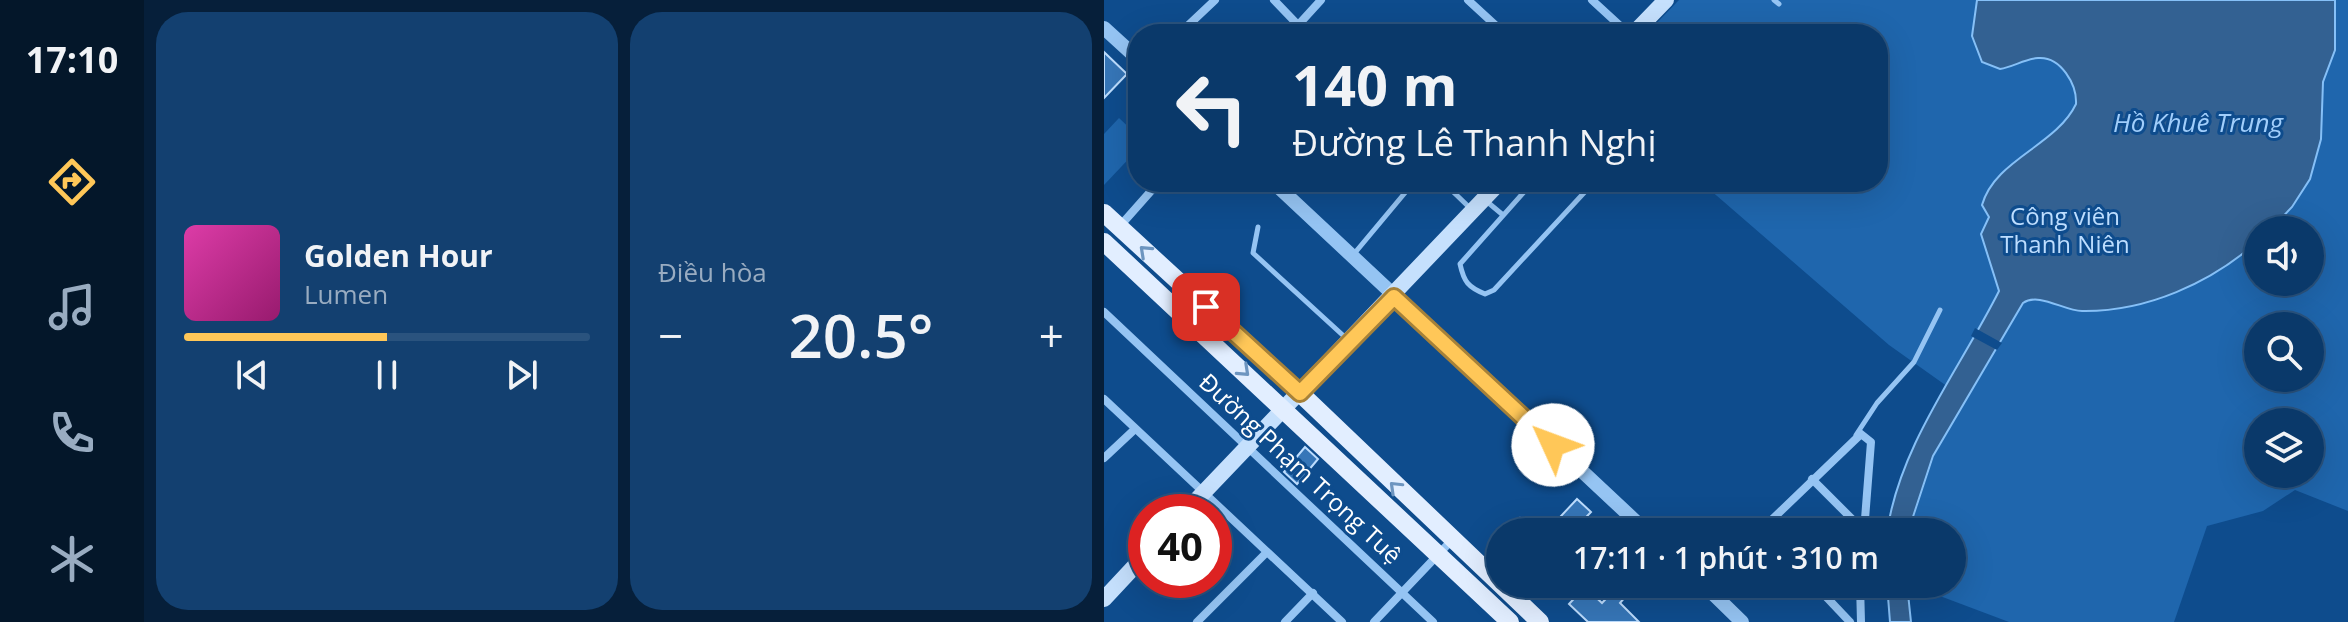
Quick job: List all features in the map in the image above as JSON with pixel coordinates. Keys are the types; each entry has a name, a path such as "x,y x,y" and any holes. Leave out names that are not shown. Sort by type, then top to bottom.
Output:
{"main road":[{"path":"1644,24 1666,0"},
{"path":"1204,493 1394,297 1490,192"},
{"path":"1104,213 1300,393 1540,622"},
{"path":"1104,242 1510,622"},
{"path":"1104,599 1128,573"}],"street":[{"path":"1190,24 1215,0"},
{"path":"1274,0 1297,24"},
{"path":"1299,24 1321,0"},
{"path":"1468,0 1494,24"},
{"path":"1592,0 1624,24"},
{"path":"1104,28 1128,50"},
{"path":"1119,227 1150,192"},
{"path":"1283,192 1632,518"},
{"name":"Đường Phạm Trọng Tuệ","path":"1104,312 1433,622"},
{"path":"1104,399 1342,622"},
{"path":"1104,458 1135,429"},
{"path":"1774,518 1855,436 1866,435 1871,448 1865,518"},
{"path":"1812,479 1850,518"},
{"path":"1374,622 1452,540"},
{"path":"1197,622 1267,552"},
{"path":"1285,622 1313,593"},
{"path":"1718,598 1742,622"},
{"path":"1827,598 1850,622"},
{"path":"1860,598 1861,622"}],"lane":[{"path":"1351,257 1406,192"},
{"path":"1458,192 1478,205 1503,215"},
{"path":"1524,192 1460,264 1463,279 1470,288 1485,294 1494,290 1585,192"},
{"path":"1258,227 1253,253 1350,342"},
{"path":"1855,436 1877,403 1914,362 1940,310"}],"green space":[{"name":"Công viên Thanh Niên","path":"1679,0 2348,0 2348,511 2295,490 2263,511 2207,526 2174,622 2009,622 1945,598 1966,598 1966,518 1914,518 1934,456 1965,399 1889,345 1712,192 1888,192 1888,24 1656,24"},
{"path":"1119,118 1128,127 1128,160 1104,185 1104,134"}],"water":[{"name":"Hồ Khuê Trung","path":"1977,0 2335,0 2335,50 2323,82 2321,139 2310,179 2292,207 2283,216 2244,216 2244,253 2220,270 2176,292 2106,310 2075,310 2036,300 2023,303 1933,456 1913,518 1890,518 1904,468 1918,438 1999,291 1981,234 1989,217 1982,205 1989,189 2012,164 2055,131 2076,104 2074,89 2066,73 2054,62 2038,58 2000,69 1982,62 1972,36"},
{"path":"1888,598 1908,598 1911,622 1890,622"}],"pier":[{"path":"1975,328 2002,343 1997,350 1971,336"}],"building":[{"path":"1104,52 1127,74 1104,98"},
{"path":"1305,447 1318,459 1297,484 1284,472"},
{"path":"1577,499 1591,512 1585,518 1559,518"},
{"path":"1575,598 1597,598 1602,603 1607,598 1624,598 1620,603 1639,622 1588,622 1569,604"}],"route":[{"path":"1206,307 1300,393 1394,297 1553,445"}]}
